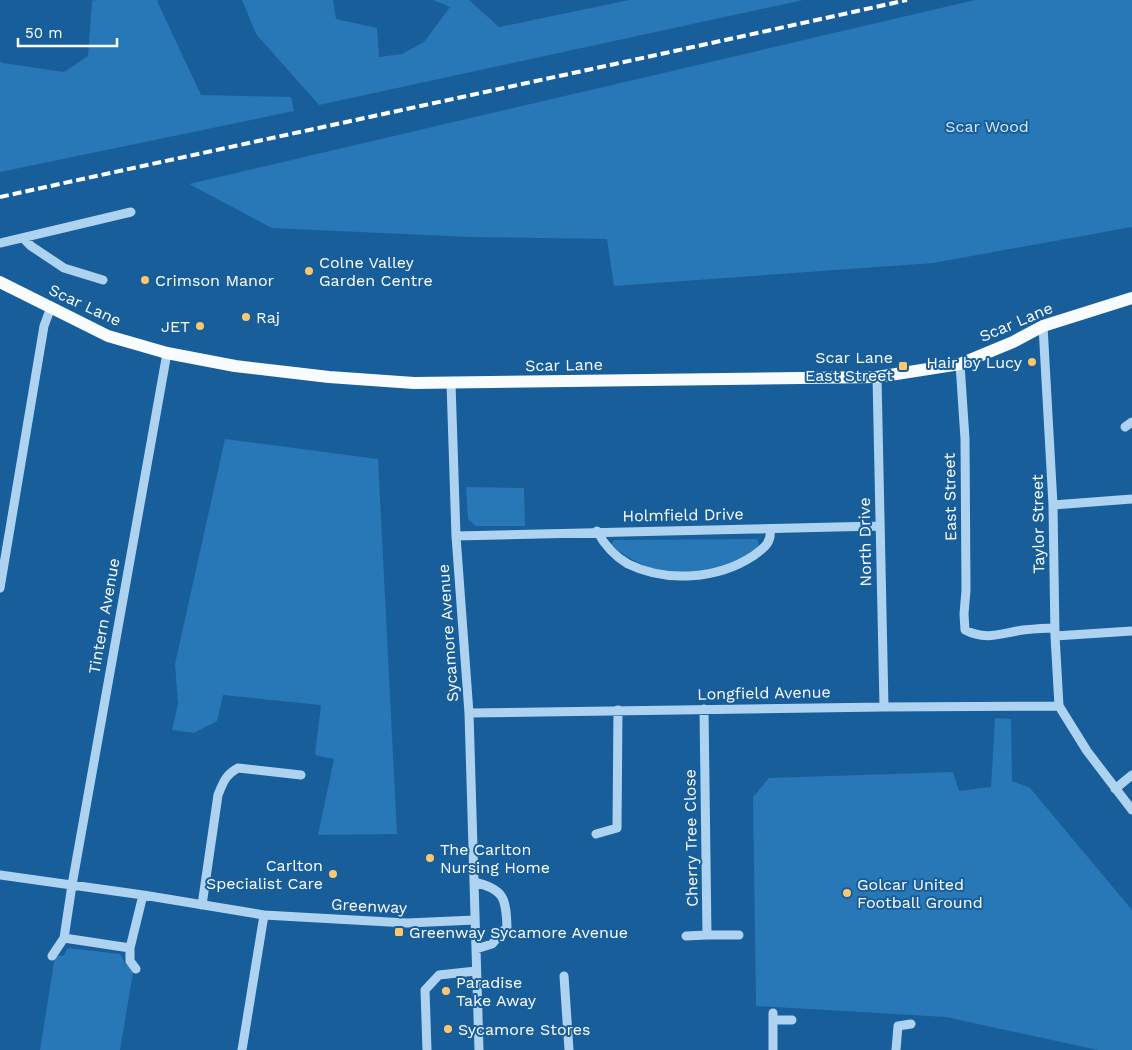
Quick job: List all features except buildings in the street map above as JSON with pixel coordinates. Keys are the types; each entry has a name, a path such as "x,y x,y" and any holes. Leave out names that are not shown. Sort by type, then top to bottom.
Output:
{"main road":[{"name":"Scar Lane","path":"0,282 108,336 167,353 235,366 330,377 414,383 877,377 960,364 1013,342 1043,326 1132,298"}],"street":[{"path":"0,243 131,212"},
{"path":"23,238 31,246 64,268 103,280"},
{"path":"0,588 44,326 51,307"},
{"name":"Taylor Street","path":"1043,326 1053,504 1055,632 1059,706 1115,789"},
{"name":"Tintern Avenue","path":"72,885 167,353"},
{"name":"East Street","path":"960,364 965,438 965,630 976,635 1004,635 1021,630 1055,632"},
{"name":"North Drive","path":"877,377 884,707"},
{"name":"Sycamore Avenue","path":"451,383 456,536 469,713 479,1050"},
{"path":"1053,504 1132,499"},
{"name":"Holmfield Drive","path":"456,536 879,526"},
{"path":"597,532 604,544 614,555 629,564 663,574 683,576 716,573 733,568 767,545 771,537 770,529"},
{"path":"1055,632 1132,631"},
{"name":"Longfield Avenue","path":"469,713 1059,706"},
{"name":"Cherry Tree Close","path":"704,709 707,935"},
{"path":"596,834 617,828 618,710"},
{"path":"202,905 218,795 225,778 238,768 301,776"},
{"path":"1132,775 1115,789 1132,810"},
{"name":"Greenway","path":"0,874 143,895 264,916 407,923 475,920"},
{"path":"474,882 488,885 500,894 506,905 507,927 492,944 476,949"},
{"path":"52,956 64,938 72,885"},
{"path":"136,969 130,961 130,948 143,895"},
{"path":"242,1050 264,916"},
{"path":"686,936 739,935"},
{"path":"64,938 130,948"},
{"path":"427,1050 425,990 439,975 476,971"},
{"path":"564,976 569,1050"},
{"path":"773,1050 773,1017 792,1020"},
{"path":"896,1050 898,1026 912,1024"}],"green space":[{"path":"159,0 157,1 201,95 291,97 294,111 0,172 0,61 64,72 88,56 92,1"},
{"path":"242,0 333,0 336,19 377,28 379,57 402,54 424,42 450,7 433,0 469,0 499,27 629,0 803,0 319,105 256,34"},
{"name":"Scar Wood","path":"975,0 1132,0 1132,227 933,263 614,286 607,239 469,237 272,228 189,184"},
{"path":"225,439 378,459 397,834 318,835 334,759 315,755 321,705 223,695 217,721 194,733 172,730 178,704 175,664"},
{"path":"466,487 524,488 525,526 476,526 468,519"},
{"path":"757,539 759,545 751,554 739,561 711,569 681,572 655,569 643,565 611,545 614,540"},
{"path":"995,718 1011,719 1012,781 1030,788 1132,910 1132,1050 1098,1050 946,1017 756,1006 753,797 769,778 953,772 959,791 991,787"},
{"path":"68,948 120,954 126,965 134,967 120,1050 40,1050 55,956 63,956"}],"railway":[{"path":"0,197 907,0"}],"place":[{"name":"Colne Valley Garden Centre","path":"309,271"},
{"name":"Crimson Manor","path":"145,280"},
{"name":"Raj","path":"246,317"},
{"name":"JET","path":"200,326"},
{"name":"Hair by Lucy","path":"1032,362"},
{"name":"Scar Lane East Street","path":"903,366"},
{"name":"The Carlton Nursing Home","path":"430,858"},
{"name":"Carlton Specialist Care","path":"333,874"},
{"name":"Golcar United Football Ground","path":"847,893"},
{"name":"Greenway Sycamore Avenue","path":"399,932"},
{"name":"Paradise Take Away","path":"446,991"},
{"name":"Sycamore Stores","path":"448,1029"}]}
